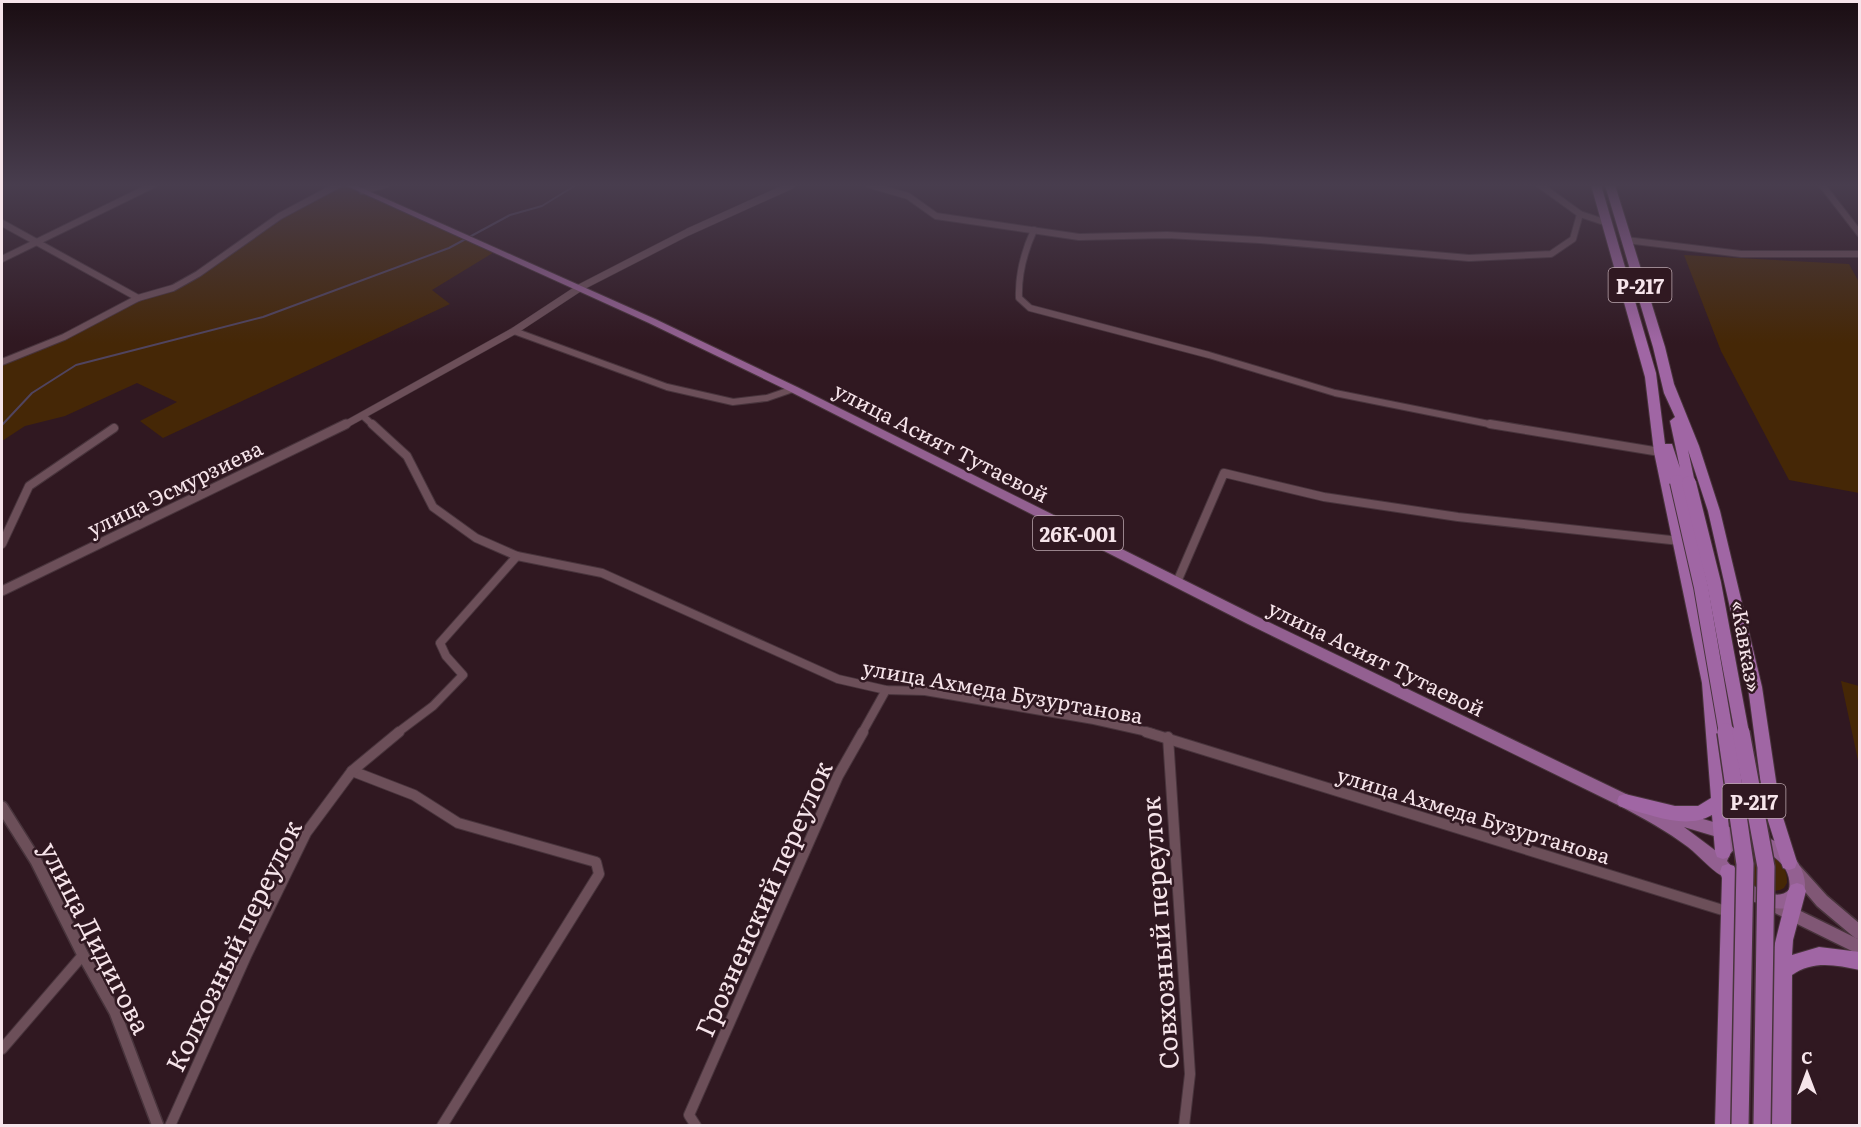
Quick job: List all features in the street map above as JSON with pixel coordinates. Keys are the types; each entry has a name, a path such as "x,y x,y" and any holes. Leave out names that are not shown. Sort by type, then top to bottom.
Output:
{"highway":[{"name":"«Кавказ»","path":"1611,238 1714,583 1766,867 1762,1125"},
{"name":"«Кавказ»","path":"1626,240 1669,386 1683,483 1737,798 1745,864 1740,1125"},
{"name":"Р-217","path":"1650,373 1660,452 1709,683 1719,802"},
{"path":"1669,386 1693,446 1714,511 1755,687 1772,808 1789,862"},
{"path":"1625,801 1675,813 1700,813 1719,802 1723,851"},
{"path":"1725,1125 1731,912 1729,874"},
{"path":"1781,1125 1782,970 1786,931 1793,915 1797,891"},
{"path":"1782,970 1797,959 1820,956 1860,961"}],"main road":[{"name":"улица Асият Тутаевой","path":"467,238 581,287 793,389 1177,582 1625,801 1680,831 1706,850 1729,874"},
{"path":"1625,801 1768,845 1789,862 1822,901 1860,933"},
{"path":"1745,838 1734,839 1723,851 1723,861 1729,874 1739,885 1760,898 1860,948"},
{"path":"1760,898 1784,901 1797,891 1798,882 1789,862"}],"street":[{"path":"28,238 138,298"},
{"path":"2,259 46,238"},
{"path":"2,362 64,337 138,298 173,288 198,274 249,238"},
{"name":"улица Эсмурзиева","path":"2,591 363,416 514,331 581,287 677,238"},
{"path":"1031,238 1022,258 1018,282 1019,298 1030,308 1209,355 1335,393 1489,424 1660,452"},
{"path":"1220,238 1469,258 1514,258 1551,254 1573,238"},
{"path":"1626,240 1741,254 1860,254"},
{"path":"514,331 667,387 733,402 767,398 793,389"},
{"name":"улица Ахмеда Бузуртанова","path":"363,416 407,456 433,507 476,538 517,556 602,573 838,679 886,690 925,691 1094,720 1168,737 1731,912"},
{"path":"2,544 29,486 114,428"},
{"path":"1177,582 1224,472 1324,497 1458,517 1680,541"},
{"name":"Колхозный переулок","path":"170,1125 247,954 306,833 352,771 373,751 434,706 463,675 446,656 440,643 451,627 517,556"},
{"name":"Грозненский переулок","path":"696,1125 689,1114 838,776 886,690"},
{"name":"Совхозный переулок","path":"1168,737 1190,1074 1184,1125"},
{"path":"352,771 414,795 458,823 596,862 599,874 442,1125"},
{"name":"улица Дидигова","path":"2,807 36,861 83,955 115,1011 158,1125"},
{"path":"2,1049 83,955"}],"shaded area":[{"path":"248,238 466,238 496,251 432,290 450,304 163,438 140,421 177,402 137,383 65,416 25,426 2,441 2,362 64,337 138,298 173,288"},
{"path":"1684,255 1849,264 1860,284 1859,493 1789,480 1721,351"},
{"path":"1841,681 1859,686 1859,765"},
{"path":"1740,847 1757,849 1778,861 1786,874 1787,883 1784,888 1766,891 1757,888 1741,876 1734,860 1735,851"}],"waterway":[{"path":"2,425 32,393 76,365 263,317 449,248 468,238"}]}
